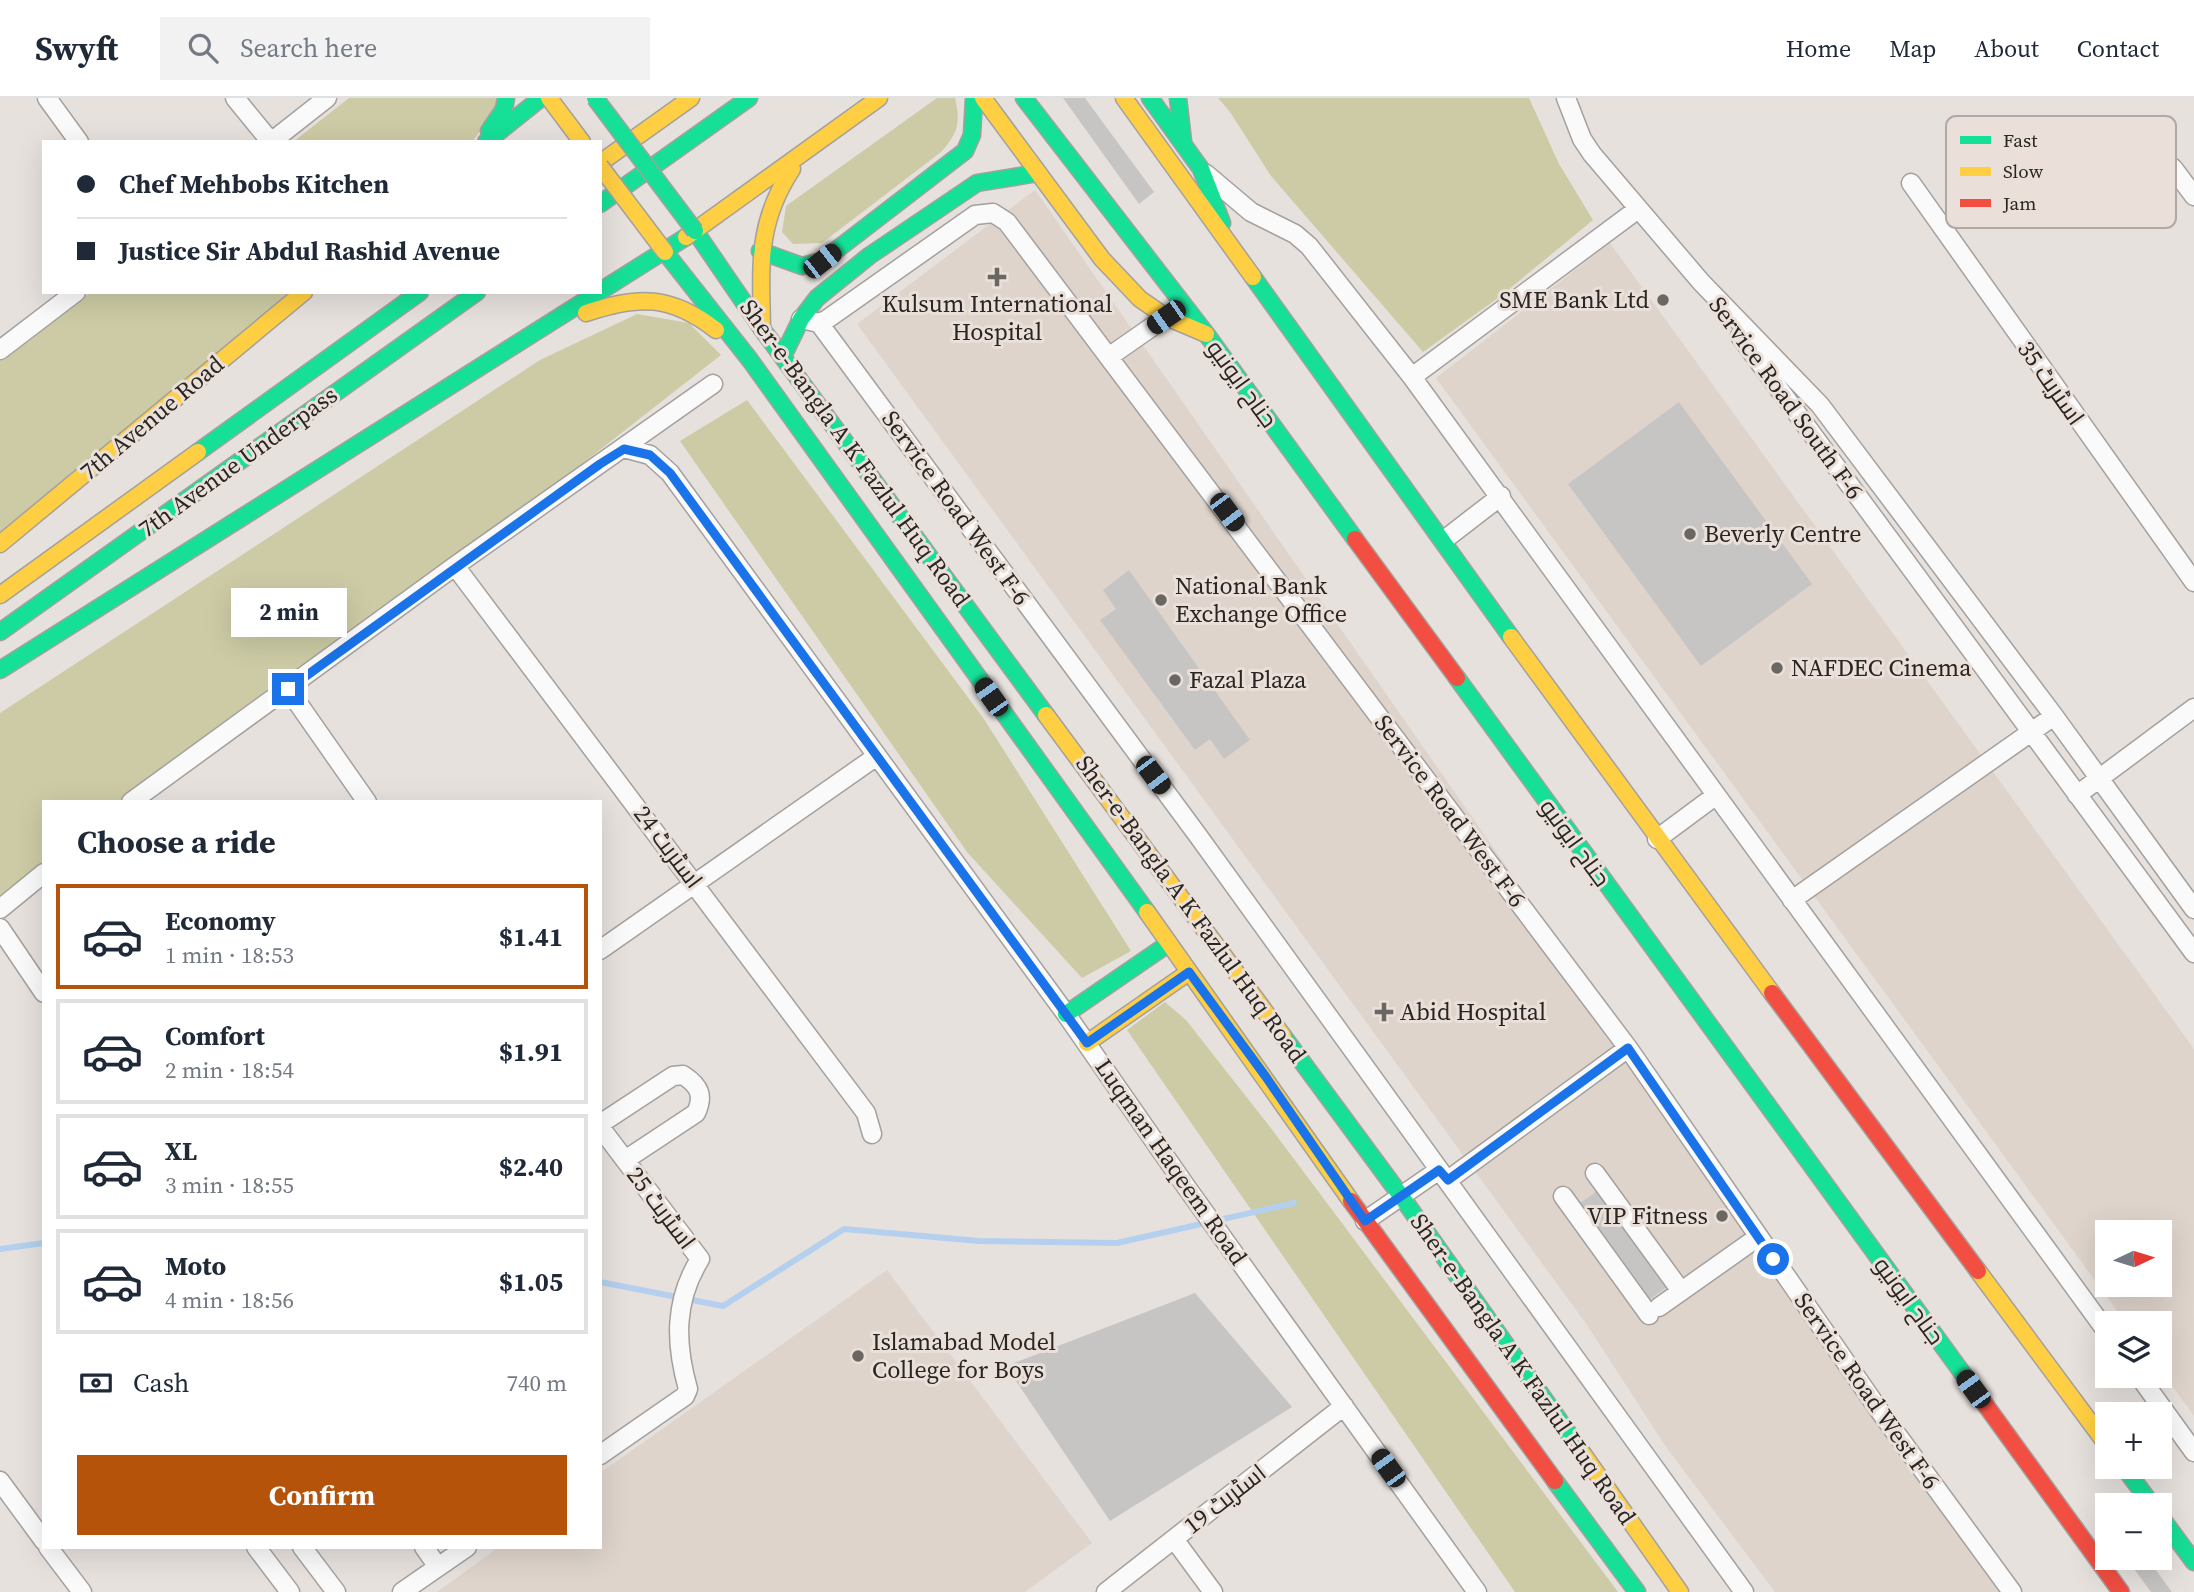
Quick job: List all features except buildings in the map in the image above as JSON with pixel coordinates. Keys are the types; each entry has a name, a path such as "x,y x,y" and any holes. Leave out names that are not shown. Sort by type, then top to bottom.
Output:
{"main road":[{"path":"482,140 504,109 506,98"},
{"path":"488,140 541,98"},
{"path":"549,98 580,140"},
{"name":"Sher-e-Bangla A K Fazlul Huq Road","path":"595,98 1401,1196 1680,1592"},
{"path":"602,163 691,98"},
{"path":"602,203 749,98"},
{"path":"602,293 695,232 879,98"},
{"path":"760,251 802,266 822,261 965,151 972,135 974,98"},
{"path":"983,98 1102,260 1140,299 1166,317 1207,335"},
{"name":"جناح ایونیو","path":"1024,98 1207,335 2121,1592"},
{"path":"1124,98 1226,244 1444,540 1657,839 2095,1429"},
{"path":"1150,98 1201,169 1215,200 1226,244"},
{"path":"1178,98 1183,144"},
{"path":"762,329 760,251 764,220 773,195 809,147"},
{"name":"Sher-e-Bangla A K Fazlul Huq Road","path":"602,167 750,360 1266,1077 1365,1221 1637,1592"},
{"path":"783,356 810,321 827,287 977,183 1038,173"},
{"name":"7th Avenue Road","path":"0,544 302,294"},
{"name":"7th Avenue Underpass","path":"0,594 417,294"},
{"name":"7th Avenue Underpass","path":"0,632 474,294"},
{"path":"0,670 600,294"},
{"path":"551,326 611,303 636,299 662,300 699,315 750,360"},
{"path":"1066,1014 1168,944"},
{"path":"1087,1043 1189,972"},
{"path":"2172,1532 2194,1562"}],"street":[{"path":"47,98 78,140"},
{"path":"235,98 269,140"},
{"path":"274,140 327,98"},
{"path":"1566,98 1587,147 1701,282"},
{"path":"1201,169 1251,212 1295,234 1309,246 1412,377 2095,1316"},
{"path":"2176,172 2194,196"},
{"name":"اسٹریٹ 35","path":"1911,183 2194,582"},
{"path":"1412,377 1638,209"},
{"name":"Service Road West F-6","path":"1744,1592 1199,837 810,321 840,312 975,215 985,212 1007,222 1628,1048 1758,1237 2012,1592"},
{"name":"Service Road South F-6","path":"1701,282 1820,405 2054,716 2194,909"},
{"name":"Service Road South F-6","path":"1701,282 2194,954"},
{"path":"0,350 73,294"},
{"path":"1110,356 1166,317"},
{"path":"134,800 455,566 713,384"},
{"name":"Luqman Haqeem Road","path":"624,449 650,455 670,473 1087,1043 1187,1188 1477,1592"},
{"path":"1444,540 1501,496"},
{"name":"اسٹریٹ 24","path":"455,566 866,1113 872,1134"},
{"path":"288,689 366,800"},
{"path":"2077,795 2194,708"},
{"path":"1791,900 2031,735 2054,716"},
{"path":"602,949 877,756"},
{"path":"1657,839 1715,796"},
{"path":"0,909 42,875"},
{"path":"0,928 42,990"},
{"path":"1365,1221 1401,1196 1443,1175 1628,1048"},
{"path":"602,1124 673,1076 684,1075 700,1091 702,1101 696,1113 625,1160"},
{"name":"اسٹریٹ 25","path":"602,1128 700,1259 685,1285 679,1328 679,1358 688,1389 685,1396 602,1454"},
{"path":"1595,1173 1681,1291"},
{"path":"1563,1196 1654,1311 1758,1237"},
{"path":"2147,1388 2194,1452"},
{"name":"اسٹریٹ 19","path":"1106,1592 1344,1406"},
{"path":"2,1487 42,1538"},
{"path":"1174,1539 1213,1592"},
{"path":"50,1549 82,1592"},
{"path":"258,1549 290,1592"},
{"path":"304,1549 336,1592"},
{"path":"425,1549 438,1567"},
{"path":"402,1592 464,1549"}],"shaded area":[{"path":"1035,190 2012,1592 1775,1592 1666,1447 1587,1325 857,324"},
{"path":"1610,243 2194,1049 2194,1416 2172,1386 2172,1311 2117,1311 2107,1297 2172,1297 2172,1220 2095,1220 2095,1281 1436,378"},
{"name":"Islamabad Model College for Boys","path":"887,1270 1092,1543 1025,1592 437,1592 496,1549 602,1549 602,1472"}],"green space":[{"path":"349,98 504,98 473,140 296,140"},
{"path":"937,98 955,98 958,114 957,127 941,152 822,243 793,244 782,232 786,206"},
{"path":"1218,98 1529,98 1559,164 1593,220 1502,295 1423,352 1271,176"},
{"path":"88,294 299,294 0,544 0,359"},
{"path":"637,314 689,323 721,355 417,593 134,800 42,800 42,870 0,902 0,713 540,360"},
{"path":"747,400 984,719 1131,951 1082,978 967,852 680,441"},
{"path":"1165,1002 1186,1020 1270,1127 1618,1592 1515,1592 1127,1030"}],"waterway":[{"path":"602,1282 723,1306 844,1229 979,1241 1117,1243 1294,1203"},
{"path":"0,1249 42,1243"}],"traffic: fast":[{"path":"489,131 504,109 506,98"},
{"path":"488,140 541,98"},
{"path":"595,98 695,231"},
{"path":"602,203 749,98"},
{"path":"760,251 802,266 822,261 965,151 972,135 974,98"},
{"path":"1024,98 1207,335 1355,539"},
{"path":"1150,98 1201,169 1222,223"},
{"path":"1178,98 1183,141"},
{"path":"783,356 801,319 817,298 869,256 977,183 1038,173"},
{"path":"695,231 762,329 1046,715"},
{"path":"602,290 686,237"},
{"path":"665,252 750,360 1147,912"},
{"path":"1253,277 1511,637"},
{"path":"198,452 417,294"},
{"path":"0,632 474,294"},
{"path":"0,670 596,294"},
{"path":"1457,678 1966,1378"},
{"path":"1066,1014 1168,944"},
{"path":"1283,1036 1401,1196 1583,1454"},
{"path":"2133,1479 2143,1493"},
{"path":"1555,1481 1637,1592"},
{"path":"2172,1532 2194,1562"}],"traffic: slow":[{"path":"549,98 580,140"},
{"path":"602,162 691,98"},
{"path":"686,237 879,98"},
{"path":"983,98 1102,259 1140,299 1166,317 1206,334"},
{"path":"1124,98 1253,277"},
{"path":"602,169 665,252"},
{"path":"762,329 762,265 766,227 780,189 792,169"},
{"path":"0,544 302,294"},
{"path":"586,313 622,303 654,302 684,310 716,330"},
{"path":"0,595 198,452"},
{"path":"1511,637 1772,993"},
{"path":"1046,715 1283,1036"},
{"path":"1147,912 1351,1201"},
{"path":"1087,1043 1189,972"},
{"path":"1978,1271 2095,1429"},
{"path":"1583,1454 1680,1592"}],"traffic: jam":[{"path":"1355,539 1457,678"},
{"path":"1772,993 1978,1271"},
{"path":"1351,1201 1555,1481"},
{"path":"1966,1378 2121,1592"}],"place":[{"name":"Kulsum International Hospital","path":"997,277"},
{"name":"SME Bank Ltd","path":"1663,300"},
{"name":"Beverly Centre","path":"1690,534"},
{"name":"National Bank Exchange Office","path":"1161,600"},
{"name":"NAFDEC Cinema","path":"1777,668"},
{"name":"Fazal Plaza","path":"1175,680"},
{"name":"Abid Hospital","path":"1384,1012"},
{"name":"VIP Fitness","path":"1722,1216"},
{"name":"Islamabad Model College for Boys","path":"858,1356"}],"route":[{"path":"288,689 600,464 624,449 650,455 670,473 1087,1043 1189,972 1266,1077 1365,1221 1439,1170 1448,1180 1628,1048 1773,1259"}]}
